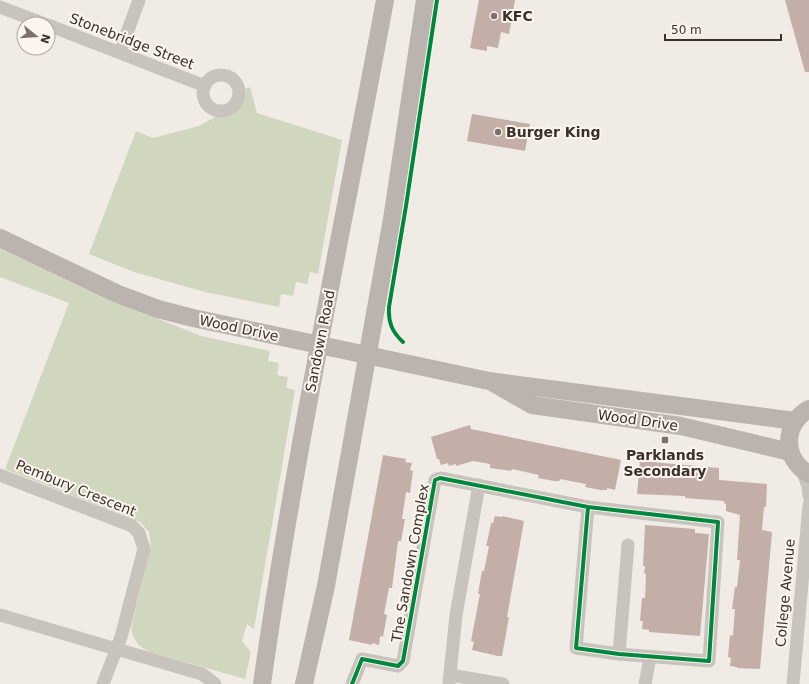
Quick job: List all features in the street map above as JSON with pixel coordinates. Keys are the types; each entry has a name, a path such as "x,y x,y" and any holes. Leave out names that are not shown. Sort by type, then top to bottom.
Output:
{"main road":[{"name":"Sandown Road","path":"262,684 282,547 385,0"},
{"path":"304,684 326,586 368,356 397,191 425,0"},
{"name":"Wood Drive","path":"0,238 118,294 193,318 489,381 795,421"},
{"name":"Wood Drive","path":"489,381 532,405 682,426 790,452"},
{"path":"805,472 795,462 790,452 789,436 795,421 809,409"}],"street":[{"path":"120,52 139,0"},
{"name":"Stonebridge Street","path":"0,7 25,16"},
{"name":"Stonebridge Street","path":"56,27 205,86"},
{"path":"805,472 809,496"},
{"name":"Pembury Crescent","path":"0,475 126,524 140,533 143,543 143,554 116,649"},
{"name":"The Sandown Complex","path":"352,684 362,659 398,666 403,661 435,480 440,478 588,507 716,521 720,524 709,661 619,654 576,648 588,507"},
{"path":"479,485 456,615 450,679 503,684"},
{"name":"College Avenue","path":"793,684 809,505"},
{"path":"619,654 628,545"},
{"path":"0,615 202,674 215,684"},
{"path":"103,684 116,649"},
{"path":"645,684 650,657"}],"green space":[{"path":"250,87 257,113 342,140 318,274 310,272 307,284 296,282 293,296 281,294 279,307 205,292 134,272 89,254 136,131 153,138 199,126 217,116 224,116 238,109 242,103 245,89"},
{"path":"0,247 136,310 201,336 270,351 268,361 279,363 277,375 288,377 286,388 295,390 254,629 247,624 242,641 251,652 245,679 150,652 142,648 137,642 133,636 131,627 151,547 149,532 140,522 5,469 69,303 0,277"}],"building":[{"name":"KFC","path":"479,0 515,0 509,34 501,32 498,48 487,46 487,51 470,48"},
{"path":"785,0 809,0 809,72 805,72"},
{"name":"Burger King","path":"472,114 530,124 525,151 467,141"},
{"path":"470,425 471,429 621,460 615,490 607,488 607,490 600,490 585,487 586,484 560,479 559,481 554,481 538,478 539,475 512,469 511,471 490,468 490,464 473,461 456,466 456,464 449,466 448,463 441,465 439,459 437,459 431,437"},
{"path":"383,455 406,459 405,462 412,463 410,470 413,471 410,493 406,492 402,519 405,519 401,541 398,541 392,588 389,588 384,614 387,615 383,637 380,636 379,645 372,643 372,645 349,640"},
{"path":"640,461 719,468 719,480 767,484 766,507 764,507 762,530 772,532 760,669 737,668 730,666 731,658 728,657 730,635 733,636 735,609 732,609 735,587 737,587 740,560 737,560 740,515 726,511 726,504 724,501 685,498 685,496 637,494"},
{"path":"495,516 524,521 507,617 509,617 502,656 472,650 474,642 471,641 480,594 478,594 482,571 484,571 489,546 486,546 491,523 493,523"},
{"path":"645,525 695,529 695,533 709,534 700,636 649,632 649,630 642,629 643,621 640,621 642,598 645,598 646,574 644,573 645,566 643,566"}],"cycle path":[{"path":"403,342 396,334 392,326 389,317 389,307 437,0"},
{"path":"352,684 362,659 398,666 403,661 435,480 440,478 588,507 718,522 709,661 619,654 576,648 588,507"}],"place":[{"name":"KFC","path":"494,16"},
{"name":"Burger King","path":"498,132"},
{"name":"Parklands Secondary","path":"665,440"}]}
